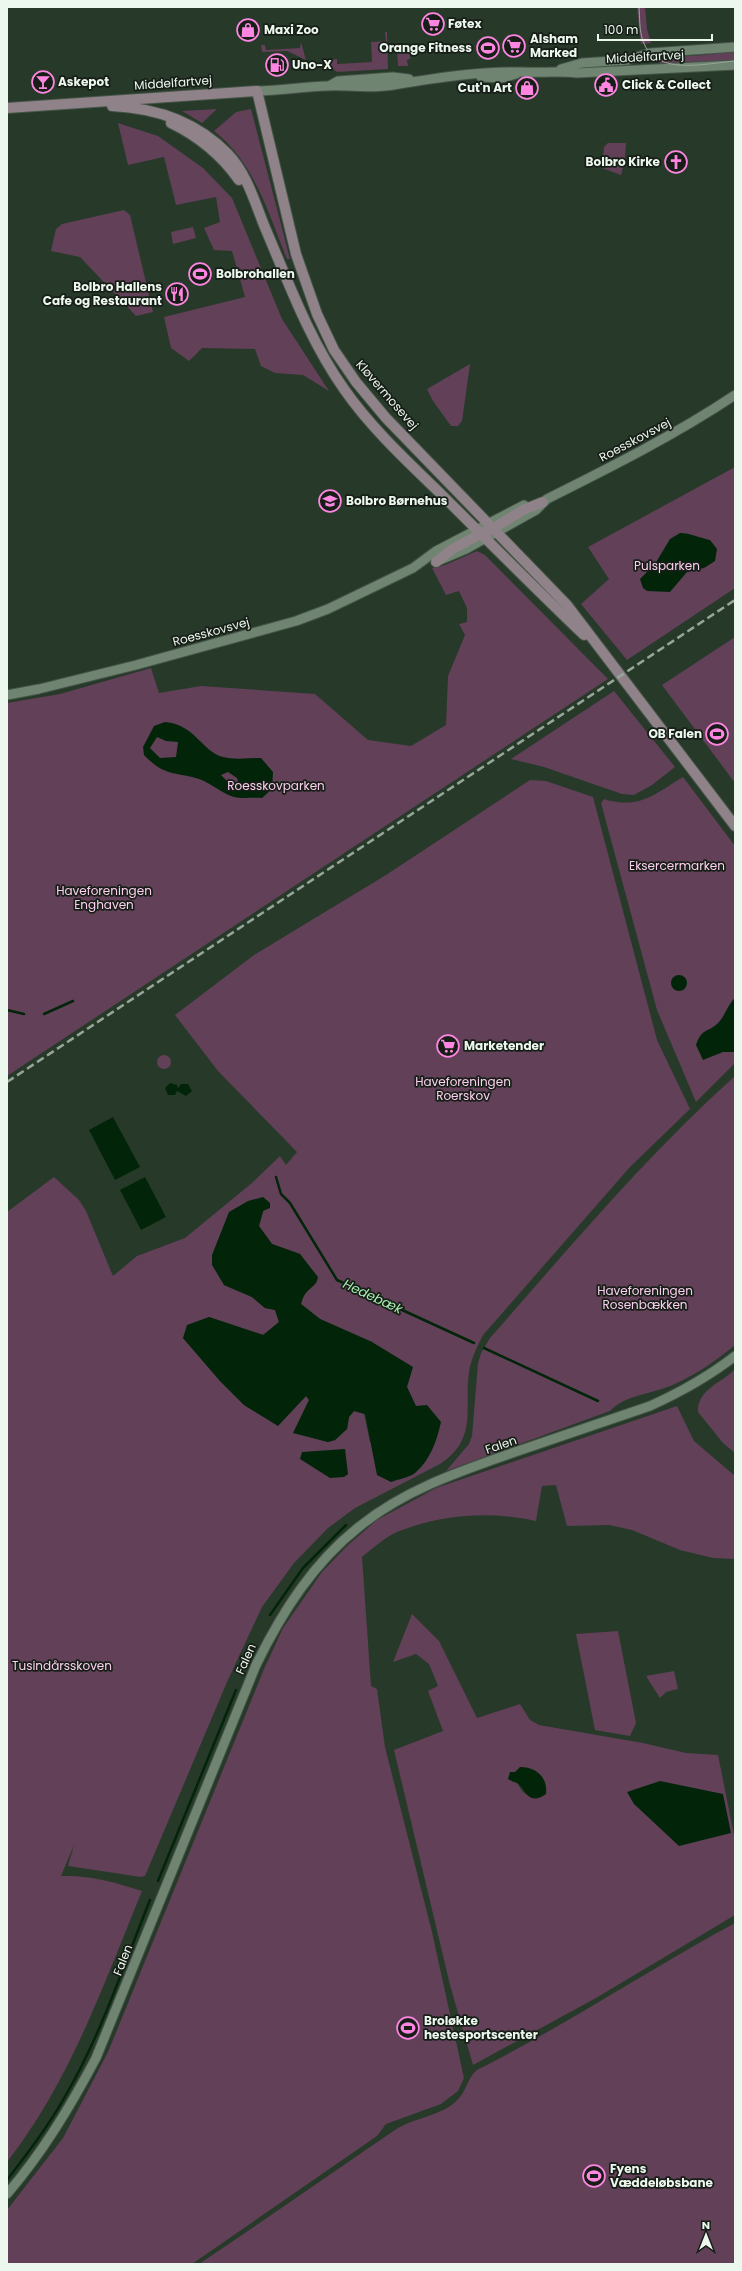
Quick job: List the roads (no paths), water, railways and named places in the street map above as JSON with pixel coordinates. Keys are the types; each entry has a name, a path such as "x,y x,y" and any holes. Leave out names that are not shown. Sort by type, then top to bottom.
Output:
{"main road":[{"name":"Middelfartvej","path":"7,109 257,91"},
{"name":"Kløvermosevej","path":"257,91 296,254 317,314 334,350 356,382 386,418 487,531 604,654"},
{"name":"Kløvermosevej","path":"62,105 124,107 160,113 187,123 212,138 230,156 244,176 304,319 344,390 377,428 421,474 487,531 526,570 547,582 567,604 735,826"},
{"path":"436,562 451,550 523,510 543,502"}],"street":[{"name":"Middelfartvej","path":"557,70 582,63 628,60 650,53 735,47"},
{"name":"Middelfartvej","path":"257,91 328,86 355,88 393,85 416,80 472,76 502,78 522,72 557,70 584,73 735,65"},
{"name":"Roesskovsvej","path":"543,502 703,417 735,395"},
{"name":"Roesskovsvej","path":"7,695 39,690 296,621 348,600 413,568 436,551 487,531"},
{"name":"Roesskovsvej","path":"413,568 436,562"},
{"name":"Falen","path":"7,2194 49,2140 73,2102 96,2058 256,1665 275,1627 291,1600 312,1574 335,1548 360,1525 420,1488 470,1468 650,1406 711,1375 735,1356"}],"waterway":[{"name":"Hedebæk","path":"44,1014 73,1001"},
{"name":"Hedebæk","path":"7,1010 24,1014"},
{"name":"Hedebæk","path":"276,1177 281,1194 290,1203 337,1280 474,1343"},
{"name":"Hedebæk","path":"484,1348 598,1401"},
{"path":"270,1615 303,1568 346,1525"},
{"path":"158,1881 236,1690"},
{"path":"7,2180 50,2121 76,2076 100,2027 150,1900"}],"tram line":[{"path":"639,7 640,28 643,41 649,52 658,60 670,64 683,65 735,61"}],"railway":[{"path":"7,1082 735,600"}],"place":[{"name":"Føtex","path":"433,24"},
{"name":"Maxi Zoo","path":"248,30"},
{"name":"Alsham Marked","path":"514,46"},
{"name":"Orange Fitness","path":"488,48"},
{"name":"Uno-X","path":"277,65"},
{"name":"Askepot","path":"43,82"},
{"name":"Click & Collect","path":"606,85"},
{"name":"Cut'n Art","path":"527,88"},
{"name":"Bolbro Kirke","path":"676,162"},
{"name":"Bolbrohallen","path":"200,274"},
{"name":"Bolbro Hallens Cafe og Restaurant","path":"177,294"},
{"name":"Bolbro Børnehus","path":"330,501"},
{"name":"OB Falen","path":"717,734"},
{"name":"Marketender","path":"448,1046"},
{"name":"Broløkke hestesportscenter","path":"408,2028"},
{"name":"Fyens Væddeløbsbane","path":"594,2176"}],"park label":[{"name":"Pulsparken","path":"667,566"},
{"name":"Roesskovparken","path":"276,786"},
{"name":"Eksercermarken","path":"677,866"},
{"name":"Haveforeningen Enghaven","path":"104,898"},
{"name":"Haveforeningen Roerskov","path":"463,1089"},
{"name":"Haveforeningen Rosenbækken","path":"645,1298"},
{"name":"Tusindårsskoven","path":"62,1666"}]}
